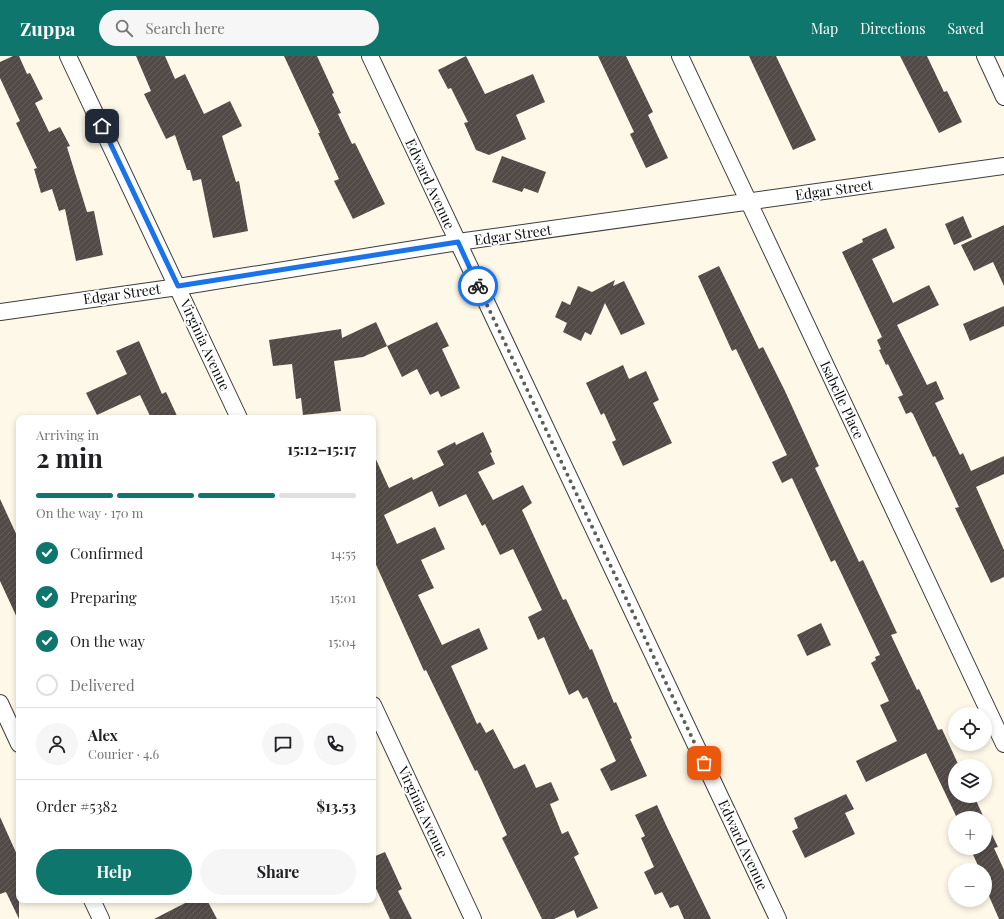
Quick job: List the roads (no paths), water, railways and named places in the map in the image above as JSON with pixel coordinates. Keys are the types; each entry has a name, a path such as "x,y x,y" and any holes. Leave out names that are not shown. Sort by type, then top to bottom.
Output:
{"street":[{"name":"Virginia Avenue","path":"68,56 178,286 238,415"},
{"name":"Edward Avenue","path":"370,56 778,919"},
{"name":"Isabelle Place","path":"680,56 1004,744"},
{"path":"985,56 1004,96"},
{"name":"Edgar Street","path":"0,312 458,242 1004,166"},
{"path":"0,703 16,738"},
{"name":"Virginia Avenue","path":"376,711 473,919"},
{"path":"93,903 101,919"}]}
